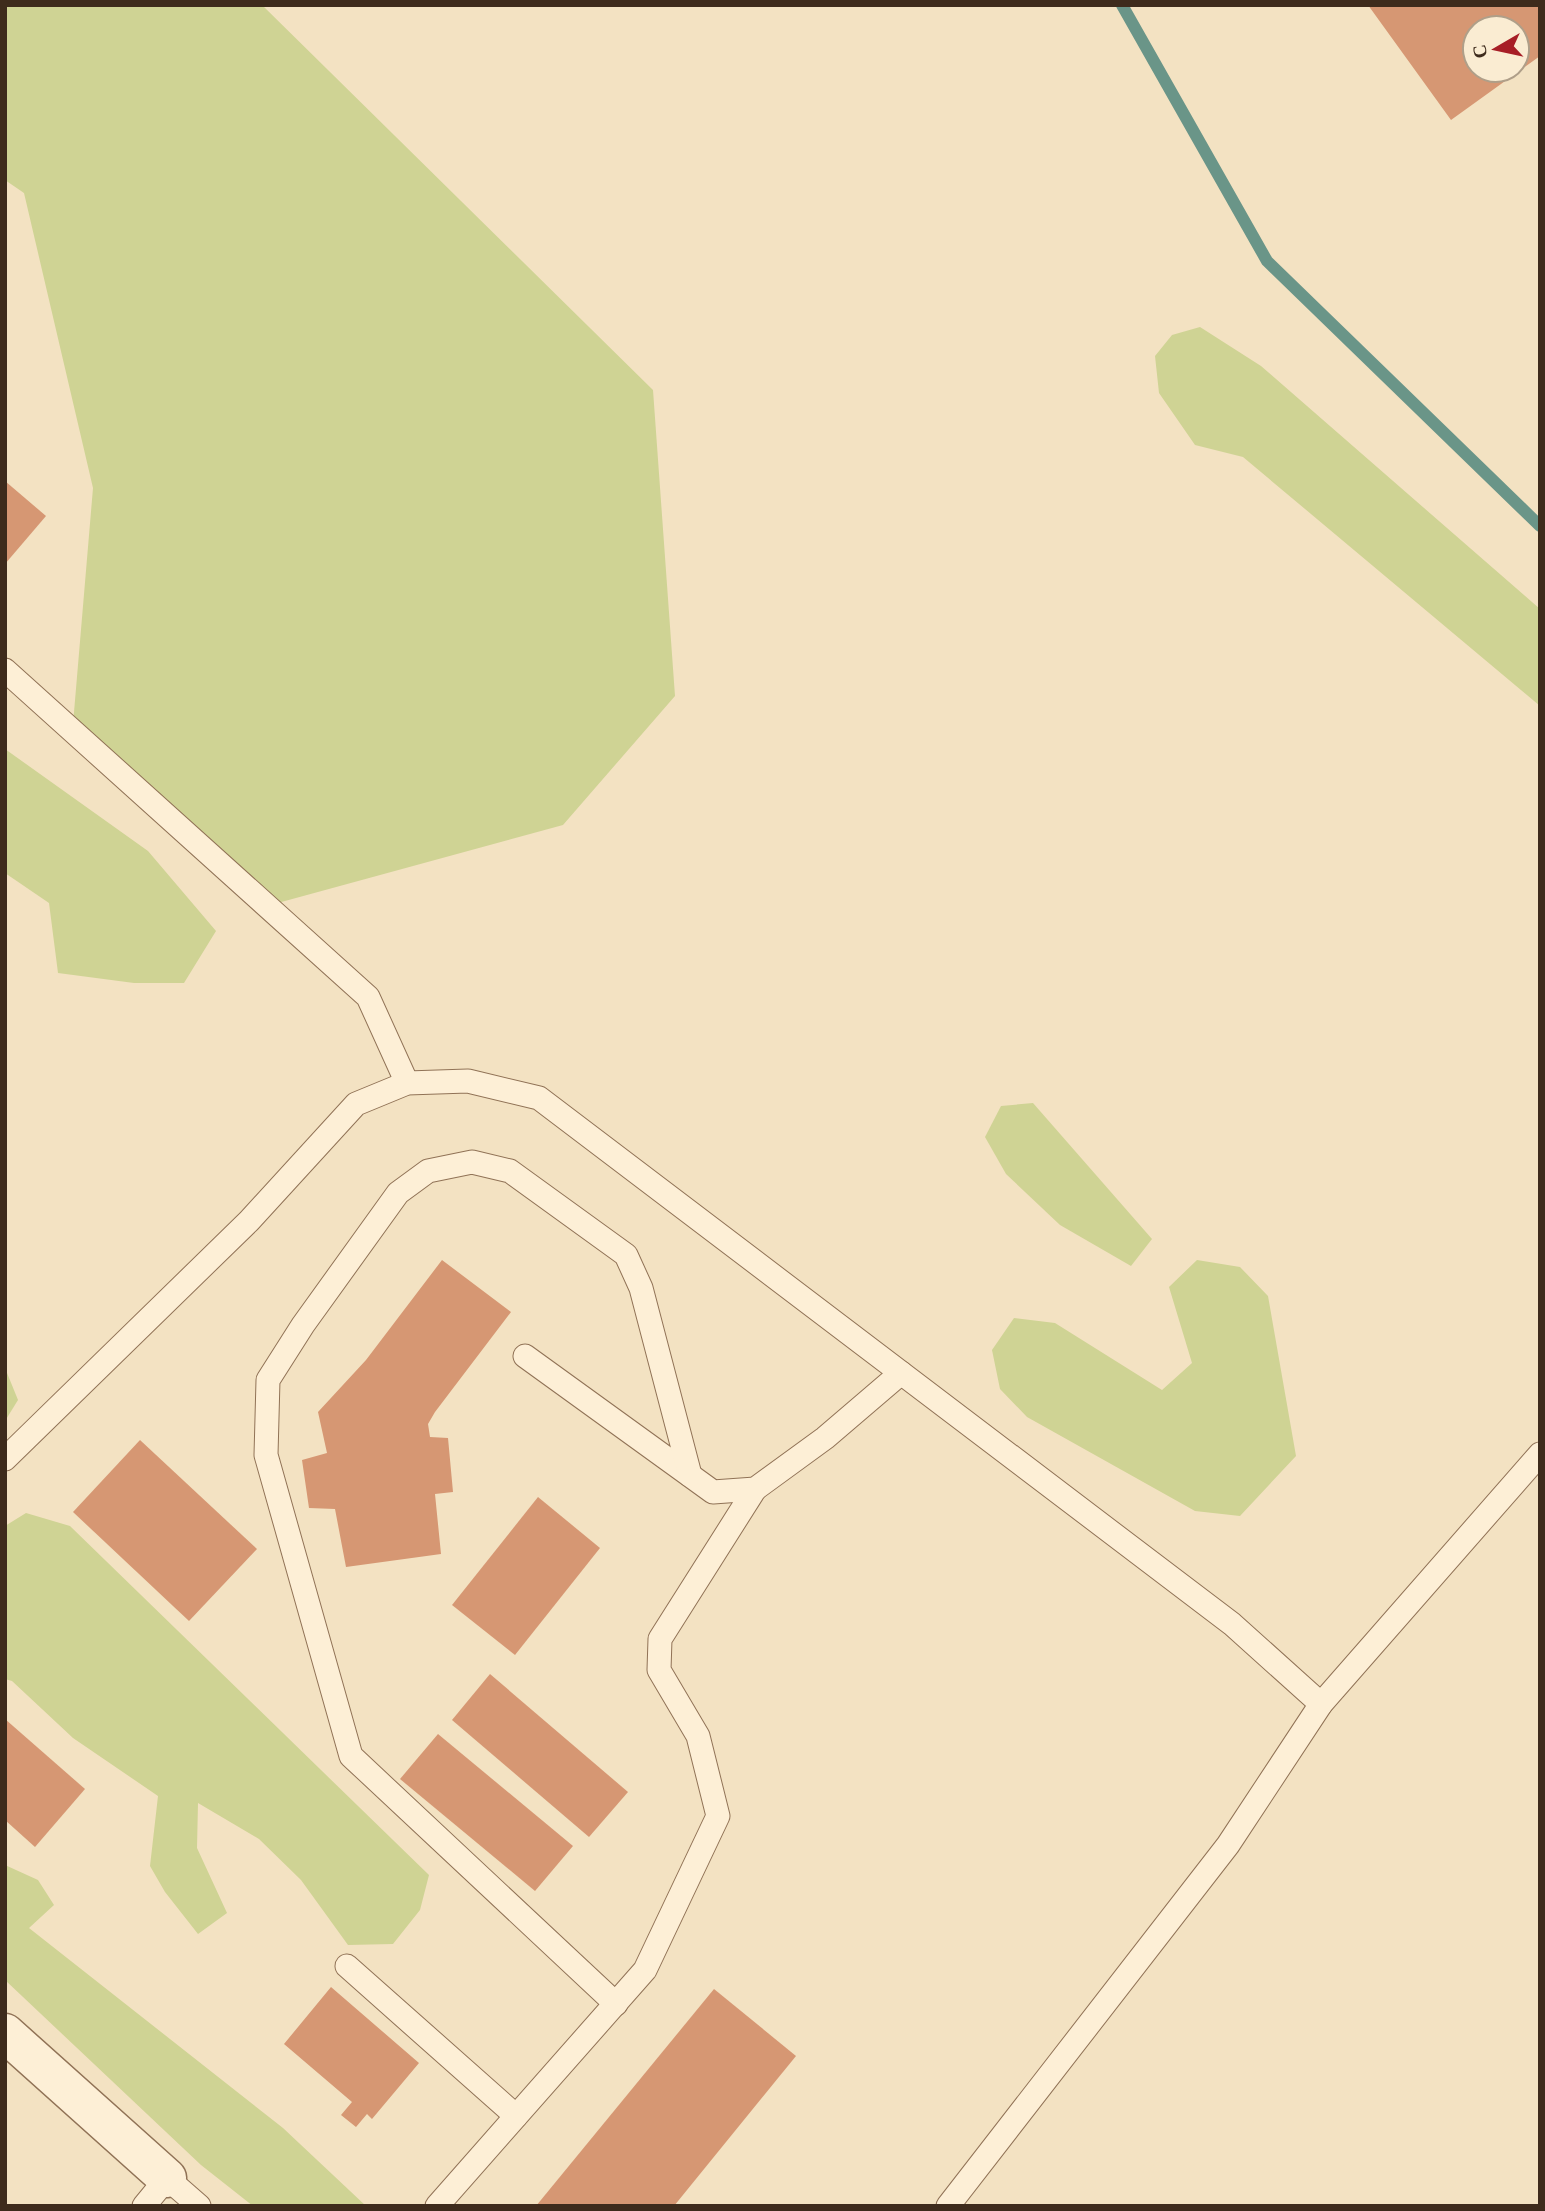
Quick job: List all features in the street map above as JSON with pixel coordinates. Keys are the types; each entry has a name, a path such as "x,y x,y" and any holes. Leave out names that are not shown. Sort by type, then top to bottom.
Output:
{"street":[{"path":"5,2033 156,2192"}],"lane":[{"path":"5,670 368,997 407,1083"},
{"path":"5,1459 249,1221 356,1104 407,1083 468,1081 539,1098 1232,1625 1321,1704"},
{"path":"615,2004 351,1756 266,1455 268,1380 303,1325 398,1193 428,1171 471,1161 510,1171 626,1255 641,1288 690,1475"},
{"path":"525,1356 713,1492 755,1489"},
{"path":"437,2206 645,1970 718,1816 698,1736 659,1670 660,1639 755,1489 825,1438 901,1373"},
{"path":"948,2206 1228,1845 1321,1704 1540,1454"},
{"path":"347,1966 516,2116"},
{"path":"156,2192 199,2206"}],"green space":[{"path":"5,5 262,5 653,390 675,696 563,825 274,904 73,724 93,488 24,193 5,180"},
{"path":"1200,327 1261,366 1540,609 1540,706 1243,457 1195,445 1159,393 1155,356 1172,335"},
{"path":"5,749 148,851 216,931 184,983 134,983 58,973 49,903 5,873"},
{"path":"1033,1103 1152,1239 1131,1266 1060,1225 1006,1174 985,1137 1001,1106"},
{"path":"1197,1260 1240,1267 1268,1296 1296,1456 1240,1516 1195,1511 1027,1417 1000,1389 992,1350 1014,1318 1055,1323 1162,1390 1192,1363 1169,1287"},
{"path":"5,1368 18,1400 5,1421"},
{"path":"26,1513 70,1526 429,1875 420,1910 393,1944 348,1945 301,1880 259,1839 198,1803 197,1848 227,1913 198,1934 165,1892 150,1866 158,1796 73,1738 12,1681 5,1679 5,1526"},
{"path":"5,1865 38,1880 54,1905 29,1928 283,2128 366,2206 253,2206 201,2165 5,1980"}],"building":[{"path":"1368,5 1540,5 1540,56 1531,62 1531,14 1461,14 1461,84 1501,84 1451,120"},
{"path":"5,481 46,516 5,564"},
{"path":"442,1260 511,1312 428,1424 430,1437 448,1438 453,1492 435,1494 441,1554 346,1567 335,1509 309,1508 302,1460 327,1453 318,1412 366,1360"},
{"path":"140,1440 257,1549 189,1621 73,1512"},
{"path":"538,1497 600,1548 515,1655 452,1605"},
{"path":"490,1674 628,1792 589,1837 452,1720"},
{"path":"5,1719 85,1789 35,1847 5,1820"},
{"path":"438,1734 573,1846 535,1891 400,1779"},
{"path":"331,1987 419,2063 372,2119 367,2114 356,2127 341,2115 352,2102 284,2044"},
{"path":"714,1989 796,2056 674,2206 536,2206"}],"waterway":[{"path":"1122,5 1267,261 1540,526"}]}
